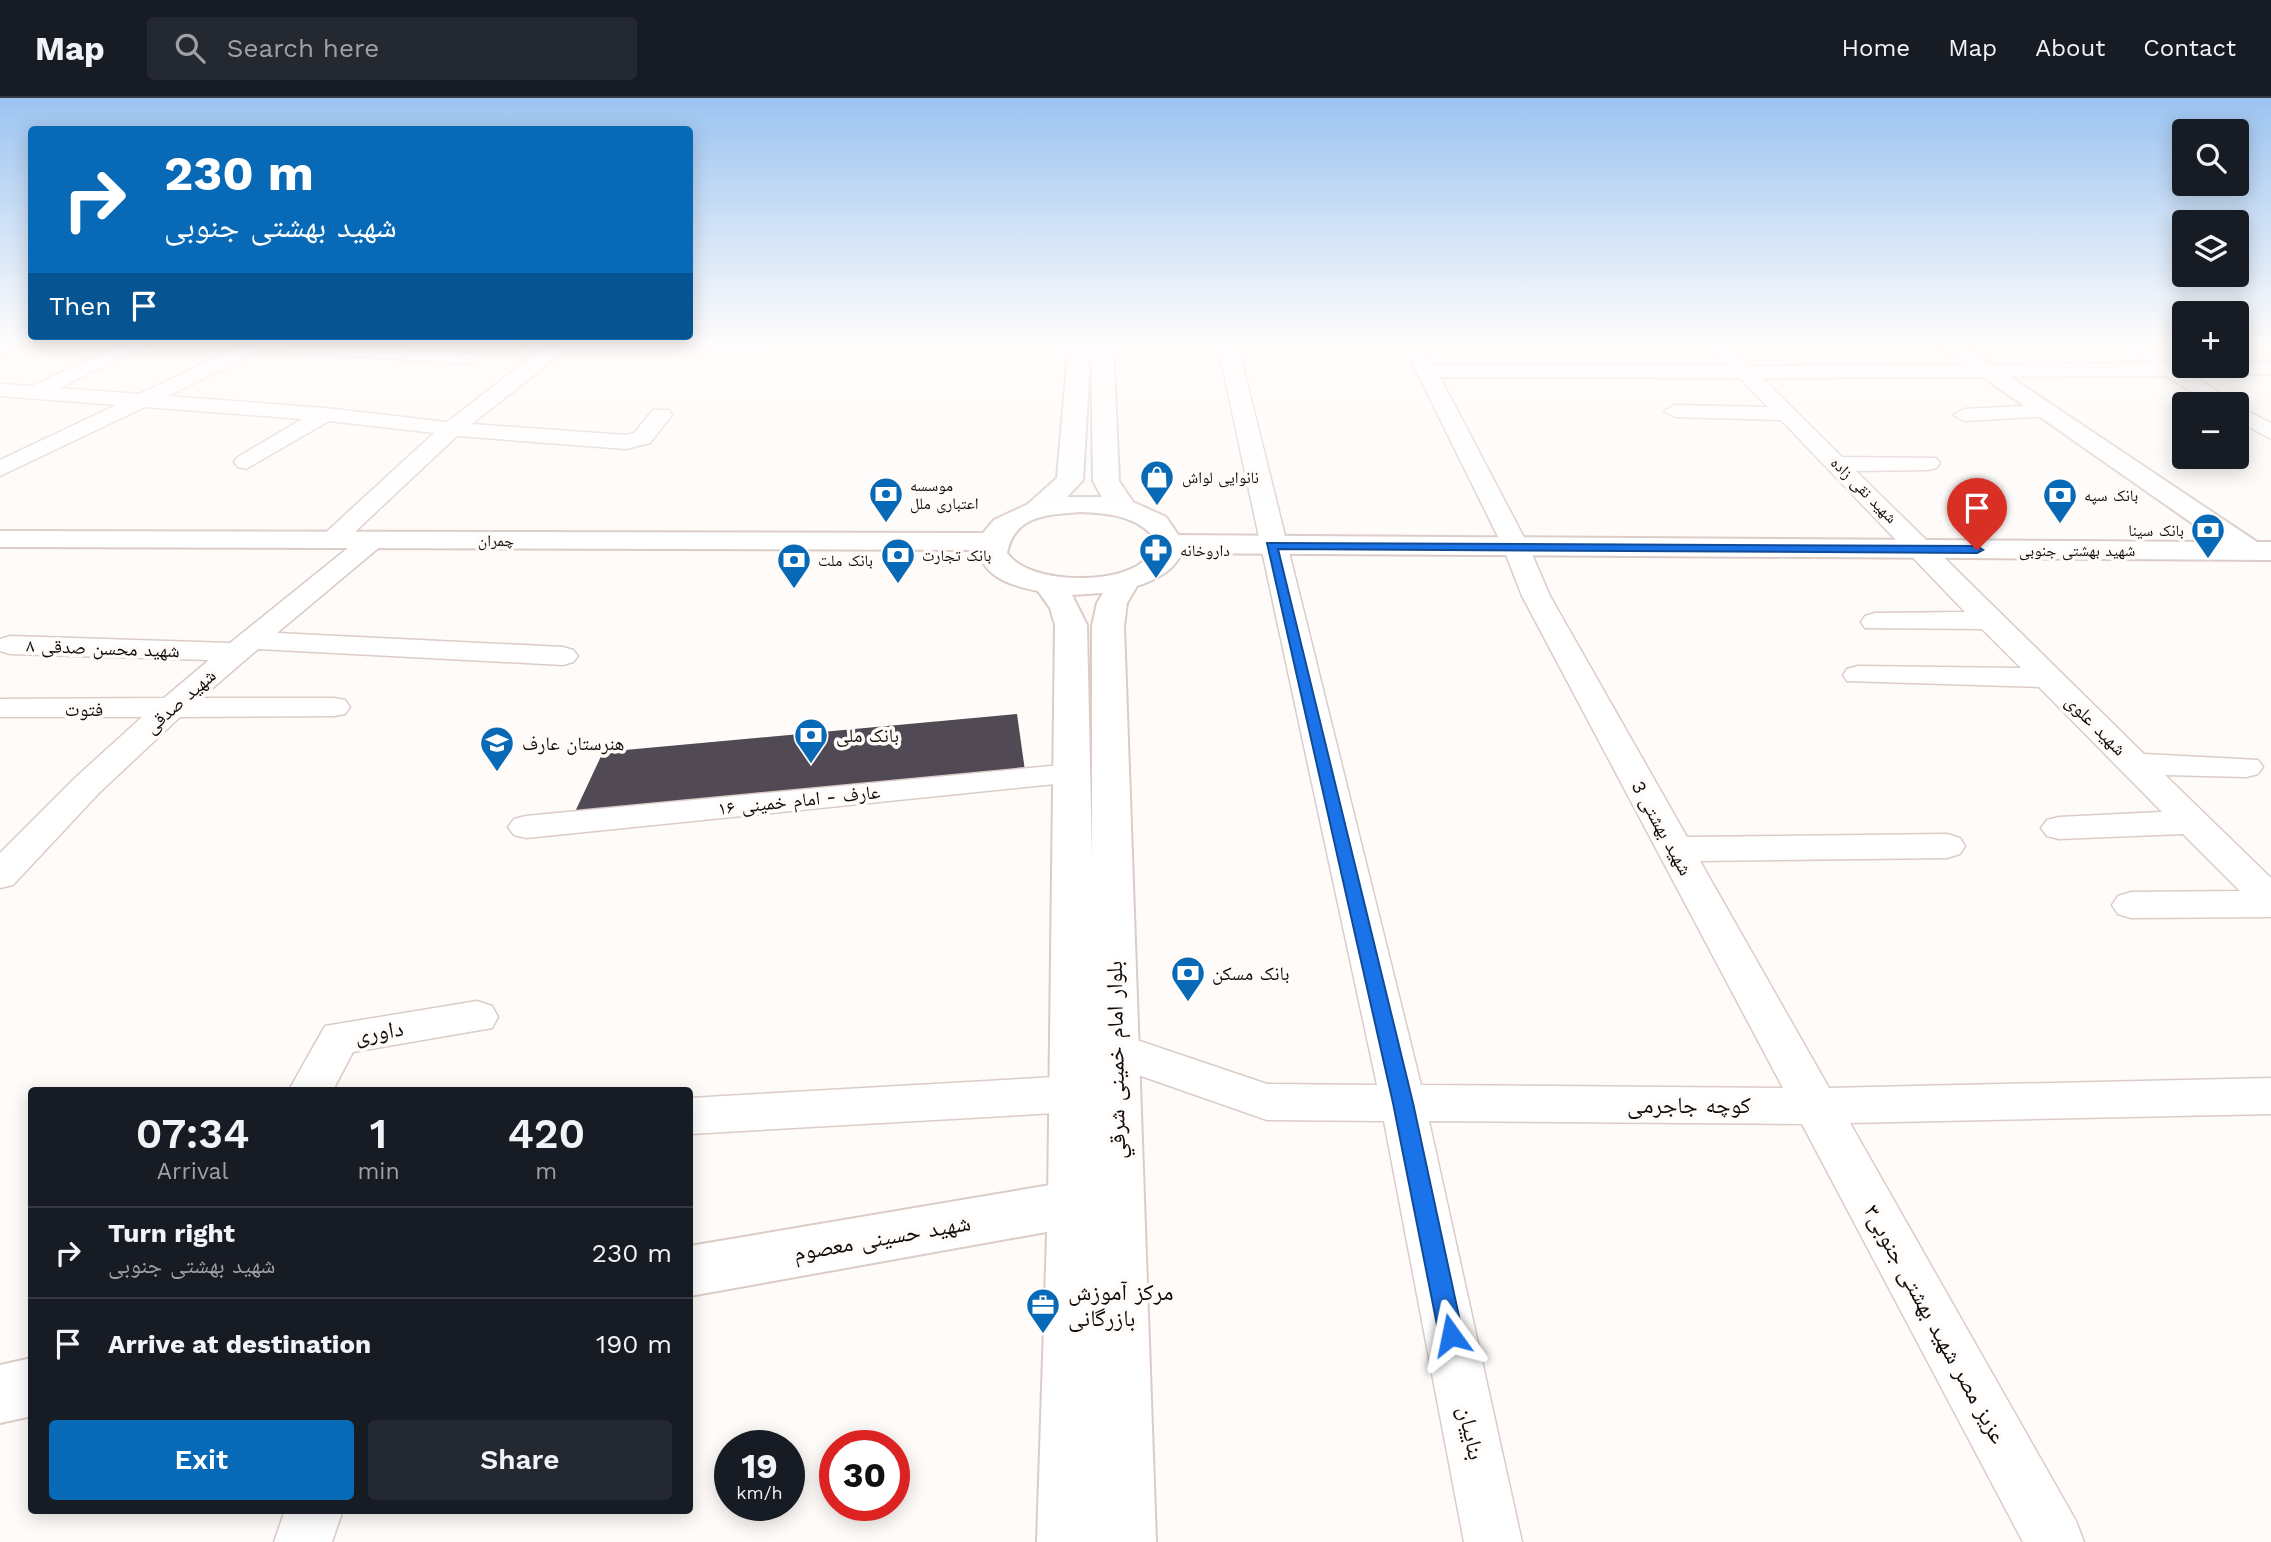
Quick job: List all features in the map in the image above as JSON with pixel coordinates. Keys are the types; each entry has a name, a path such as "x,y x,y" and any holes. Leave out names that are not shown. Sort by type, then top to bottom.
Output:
{"main road":[{"path":"1037,510 1070,480 1075,409"},
{"path":"1104,409 1106,481 1123,509"},
{"path":"2052,409 2264,551"},
{"path":"2044,411 2264,551"},
{"path":"1080,504 1123,509 1156,523 1166,533 1170,544 1167,555 1158,566 1124,583 1075,589 1050,587 1024,580 1004,569 993,556 992,542 1000,529 1016,518 1037,510 1080,504"},
{"name":"چمران","path":"0,539 992,542"},
{"name":"شهید بهشتی جنوبی","path":"1170,544 2264,551"},
{"name":"بلوار امام خمینی شرقي","path":"1124,583 1112,603 1108,626 1124,1542"},
{"name":"بلوار امام خمینی شرقي","path":"1050,587 1065,607 1071,625 1074,1205 1069,1542"},
{"name":"شهید حسینی معصوم","path":"693,1270 1074,1205"},
{"path":"0,1394 28,1388"}],"street":[{"path":"0,469 122,409"},
{"path":"259,409 453,429 626,442 637,440 661,415"},
{"path":"332,540 478,409"},
{"name":"بناییان","path":"1242,409 1403,1103 1493,1542"},
{"name":"شهید بهشتی 3","path":"1446,409 1516,547 1536,596 1814,1106"},
{"name":"شهید نقی زاده","path":"1784,409 1922,550"},
{"path":"1675,411 1788,414"},
{"path":"1964,415 2044,411"},
{"path":"246,462 325,414"},
{"path":"2249,419 2271,432"},
{"path":"570,439 590,421"},
{"path":"1838,464 1928,463"},
{"name":"شهید صدقی","path":"0,876 12,849 168,709 373,540"},
{"name":"شهید علوی","path":"1922,550 1988,620 2271,902"},
{"path":"1875,622 1988,620"},
{"name":"شهید محسن صدقی ۸","path":"10,645 245,646 563,656"},
{"path":"1858,675 2048,678"},
{"name":"فتوت","path":"0,708 334,707"},
{"path":"2135,764 2246,767"},
{"name":"عارف - امام خمینی ۱۶","path":"526,827 1072,774"},
{"path":"2059,828 2191,822"},
{"path":"1674,849 1947,846"},
{"path":"2131,905 2271,902"},
{"name":"داوری","path":"313,1087 340,1038 477,1017"},
{"name":"کوچه جاجرمی","path":"1116,1050 1267,1102 1814,1106 2271,1096"},
{"path":"693,1116 1073,1094"},
{"name":"عزیز مصر شهید بهشتی جنوبی۳","path":"1814,1106 2055,1542"},
{"path":"303,1542 313,1514"}],"building":[{"name":"بانک ملی","path":"1017,714 1026,778 573,816 603,752"}],"place":[{"name":"نانوایی لواش","path":"1157,507"},
{"name":"موسسه اعتباری ملل","path":"886,524"},
{"name":"بانک سپه","path":"2060,525"},
{"name":"بانک سینا","path":"2208,560"},
{"name":"داروخانه","path":"1156,580"},
{"name":"بانک تجارت","path":"898,585"},
{"name":"بانک ملت","path":"794,590"},
{"name":"بانک ملی","path":"811,765"},
{"name":"هنرستان عارف","path":"497,773"},
{"name":"بانک مسکن","path":"1188,1003"},
{"name":"مرکز آموزش بازرگانی","path":"1043,1335"}],"route":[{"path":"1451,1335 1403,1103 1272,545 1977,550"}]}
